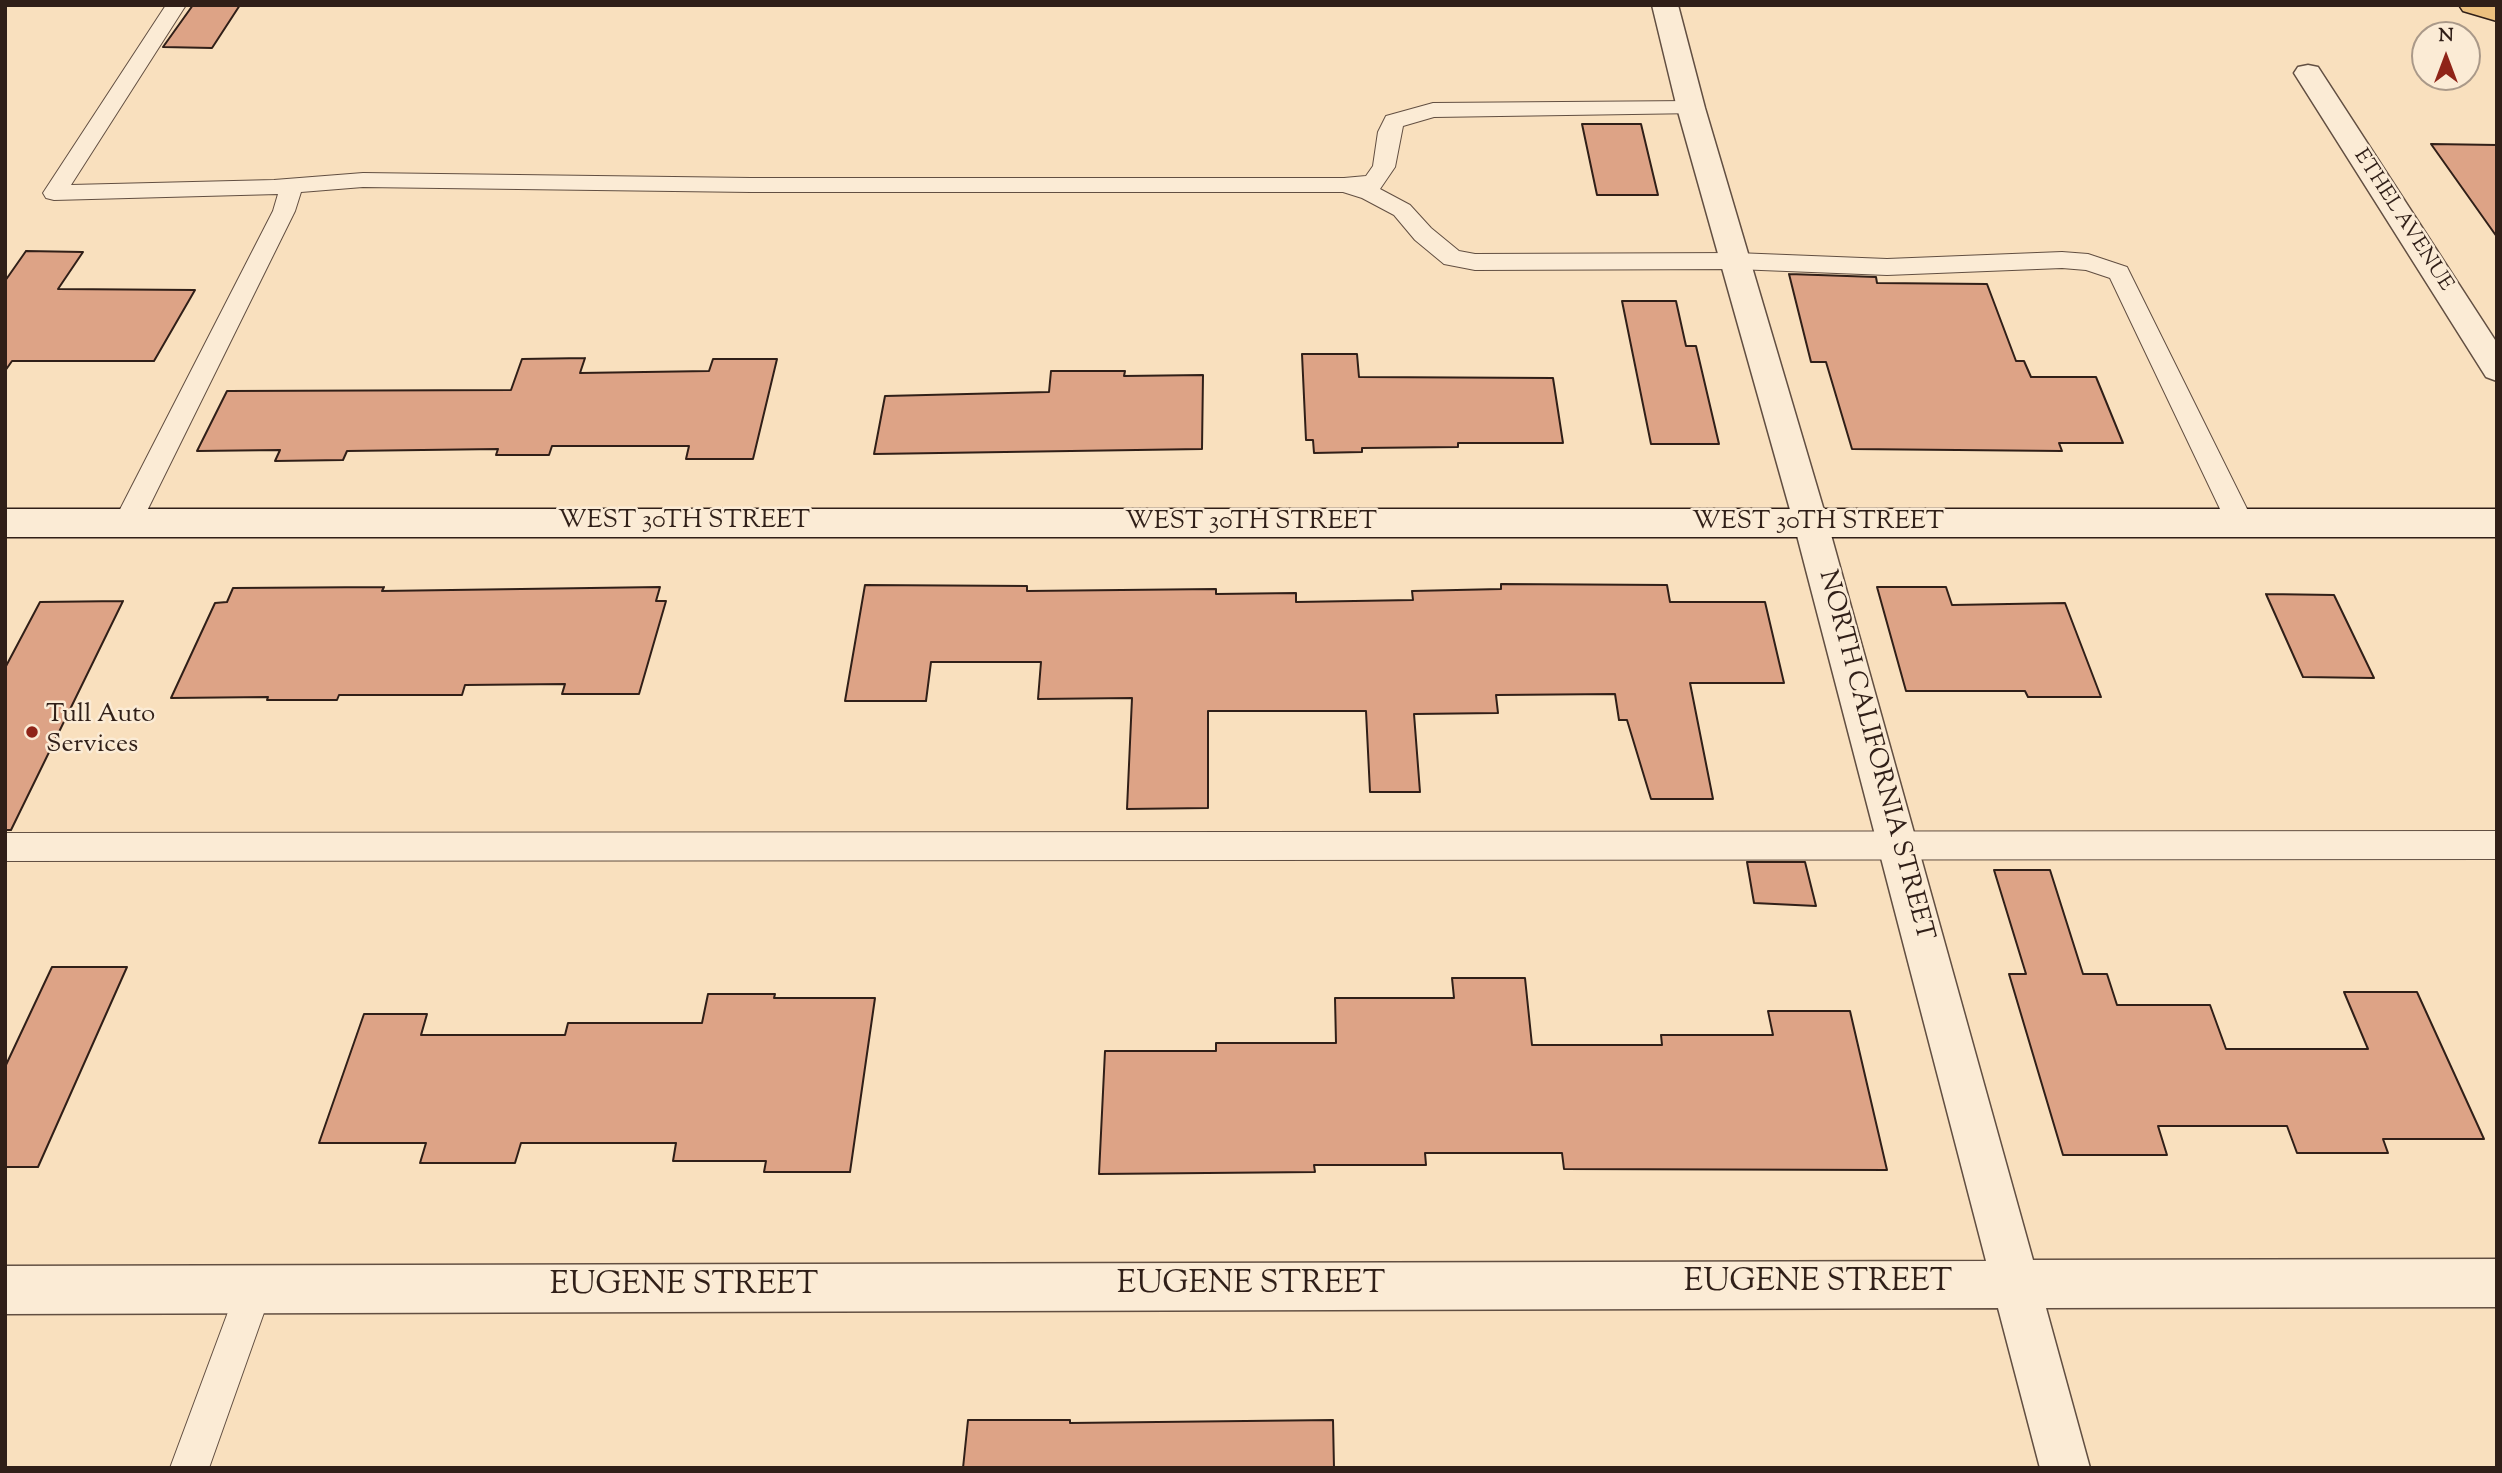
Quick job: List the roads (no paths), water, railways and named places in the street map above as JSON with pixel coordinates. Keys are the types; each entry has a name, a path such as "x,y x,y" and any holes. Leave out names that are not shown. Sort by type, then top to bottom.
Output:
{"highway":[{"path":"2472,5 2497,13"}],"street":[{"name":"NORTH CALIFORNIA STREET","path":"1664,5 1811,524 2065,1468"},
{"name":"ETHEL AVENUE","path":"2308,73 2497,369"},
{"name":"WEST 30TH STREET","path":"5,523 2497,523"},
{"name":"EUGENE STREET","path":"5,1290 2497,1283"}],"lane":[{"path":"176,5 54,193 363,180 751,185 1344,185 1373,183 1384,167 1389,132 1395,121 1433,110 1691,108"},
{"path":"127,523 284,211 292,185"},
{"path":"1344,185 1370,193 1402,209 1423,234 1452,258 1475,262 1736,261 1887,267 2062,260 2088,262 2119,273 2240,523"},
{"path":"5,847 2497,845"},
{"path":"189,1468 254,1290"}],"place":[{"name":"Tull Auto Services","path":"32,732"}]}
